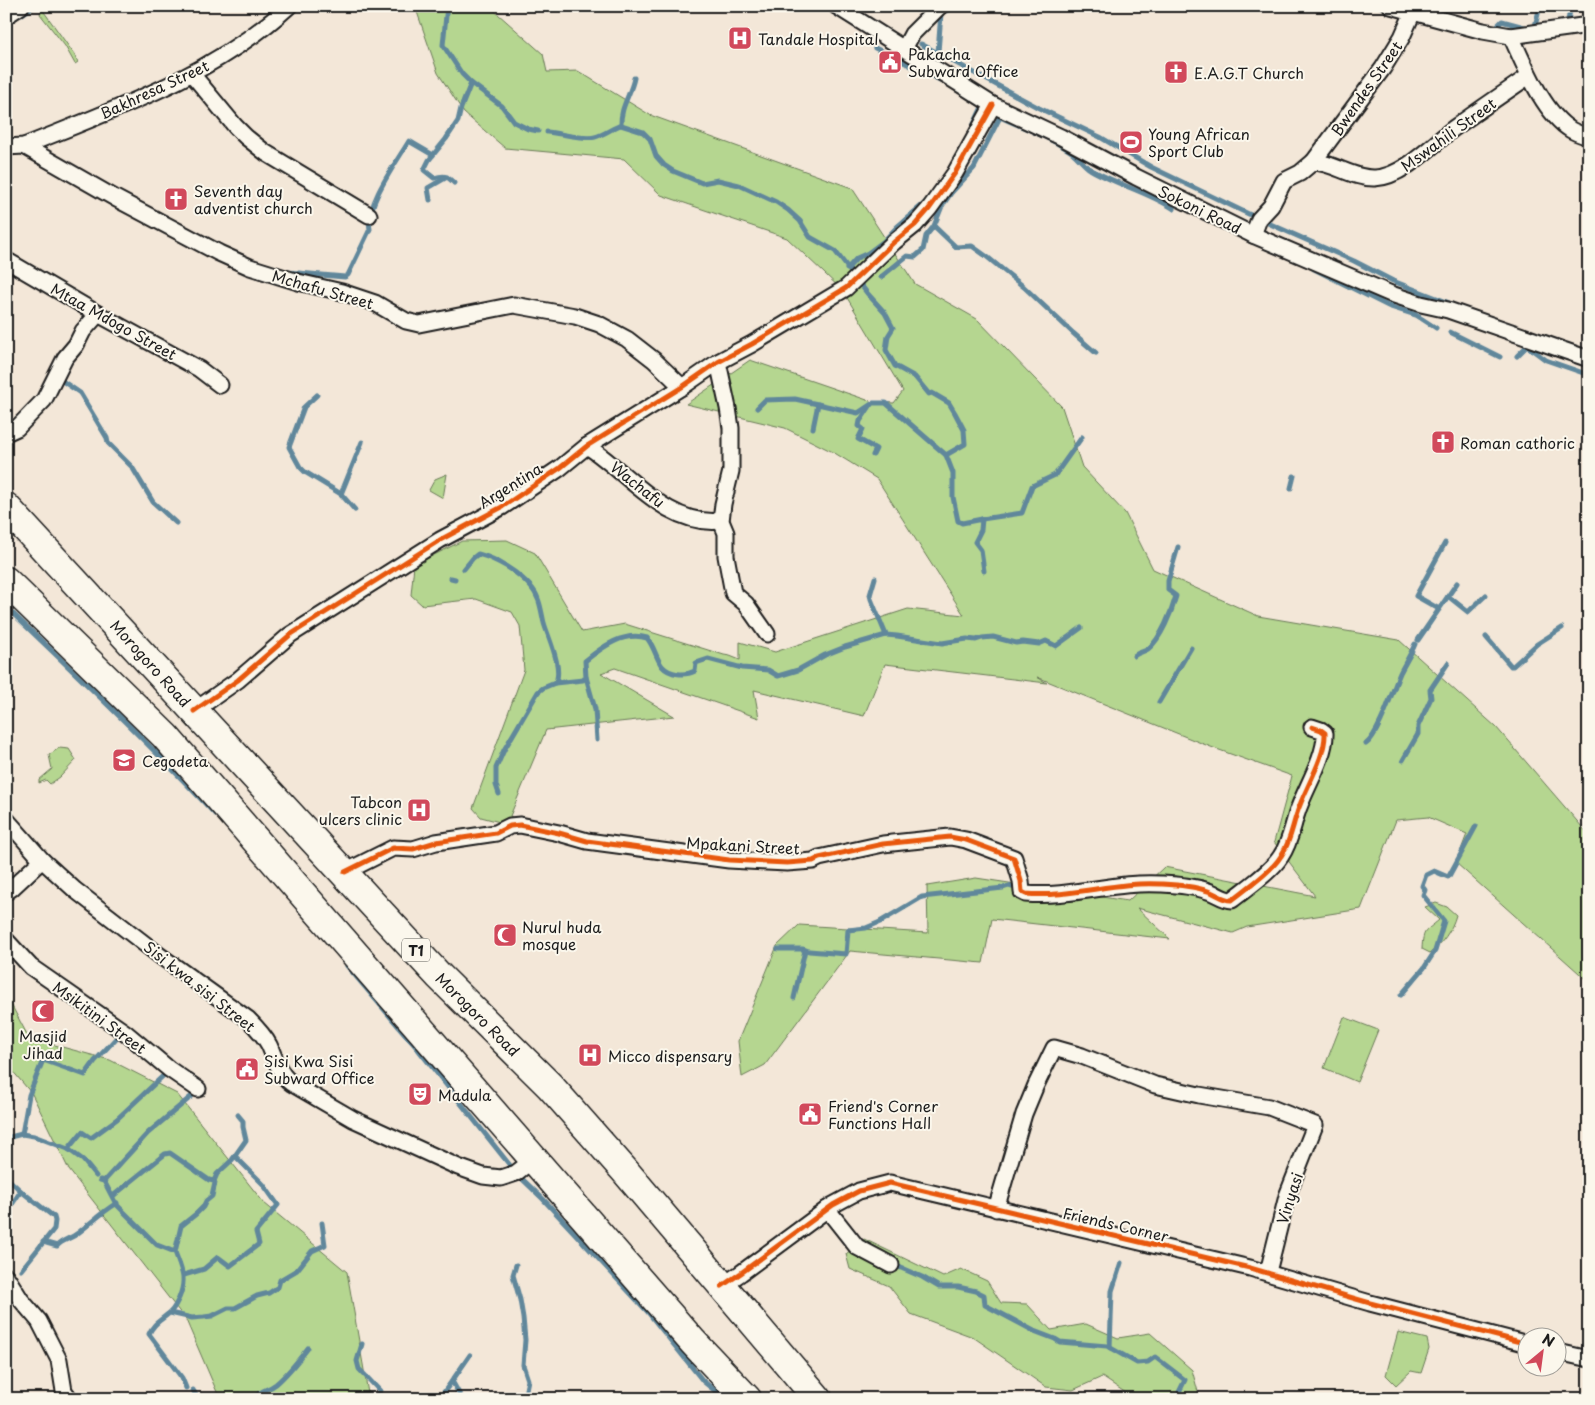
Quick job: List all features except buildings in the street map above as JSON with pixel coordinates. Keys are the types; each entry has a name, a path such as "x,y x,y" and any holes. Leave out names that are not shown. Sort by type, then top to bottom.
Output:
{"highway":[{"name":"Morogoro Road","path":"6,506 194,712 440,976 550,1086 818,1399"},
{"path":"6,581 165,736 702,1352 746,1399"}],"street":[{"path":"6,16 21,6"},
{"name":"Bakhresa Street","path":"6,147 24,146 157,91 192,74 246,41 289,6"},
{"name":"Sokoni Road","path":"836,6 993,104 1253,235 1391,294 1421,304 1448,310 1589,360"},
{"path":"904,49 912,34 940,6"},
{"path":"1391,6 1483,31 1511,36 1589,25"},
{"name":"Bwendes Street","path":"1314,161 1384,68 1402,37 1413,12"},
{"path":"1511,36 1529,76 1560,122 1572,130 1589,137"},
{"path":"192,74 246,137 266,153 370,215"},
{"name":"Mswahili Street","path":"1314,161 1358,176 1385,177 1412,163 1453,129 1529,76"},
{"name":"Argentina","path":"194,712 238,680 290,635 440,540 502,507 560,468 587,446 682,387 718,362 846,288 894,242 915,225 944,189 993,104"},
{"name":"Mchafu Street","path":"24,146 115,198 219,253 250,267 375,303 406,321 419,324 514,305 575,316 599,324 627,339 654,360 682,387"},
{"path":"1253,235 1259,219 1270,206 1284,181 1300,173 1314,161"},
{"name":"Mtaa Mdogo Street","path":"6,260 98,314 191,364 220,385"},
{"path":"6,433 17,428 44,400 65,358 76,345 83,331 98,314"},
{"path":"718,362 728,408 731,436 731,471 721,521 726,533 726,556 733,593 746,604 768,634"},
{"name":"Wachafu","path":"587,446 602,456 648,496 665,506 683,516 706,523 721,521"},
{"name":"Mpakani Street","path":"345,872 393,848 413,848 436,842 496,833 510,826 520,825 633,848 729,860 787,863 813,861 818,858 883,844 950,837 966,840 1014,858 1021,881 1022,892 1026,894 1057,894 1105,887 1160,884 1186,886 1232,900 1272,867 1286,848 1297,813 1323,749 1325,734 1321,730 1312,727"},
{"name":"Sisi kwa sisi Street","path":"6,819 42,860 76,890 159,955 248,1019 268,1043 284,1078 291,1083 353,1119 458,1167 483,1176 501,1178 516,1173 534,1159"},
{"path":"6,892 42,860"},
{"name":"Msikitini Street","path":"6,940 31,967 126,1033 176,1074 198,1088"},
{"name":"Vinyasi","path":"996,1209 1024,1114 1054,1048 1082,1056 1154,1085 1270,1107 1315,1125 1287,1196 1268,1272"},
{"name":"Friends Corner","path":"722,1286 826,1209 859,1191 890,1183 1268,1272 1370,1303 1518,1341"},
{"path":"826,1209 857,1247 891,1265"},
{"path":"6,1276 21,1300 38,1321 55,1352 59,1360 64,1391 70,1399"},
{"path":"1568,1354 1589,1359"}],"green space":[{"path":"415,6 489,6 543,54 547,72 578,71 650,115 852,188 915,284 977,319 1062,407 1082,467 1125,513 1153,569 1258,616 1399,640 1496,727 1589,835 1589,982 1456,863 1467,834 1428,817 1396,820 1361,909 1247,927 1233,933 1137,908 1170,939 992,919 983,963 850,951 765,1065 742,1077 738,1041 777,946 799,925 928,933 927,886 976,878 1128,901 1164,867 1315,896 1274,842 1292,776 1211,747 1037,677 1047,683 885,664 864,716 754,690 759,718 615,668 601,673 674,716 546,730 510,816 552,836 481,817 473,808 524,670 520,626 512,612 476,599 422,605 411,595 414,565 462,541 507,540 535,553 582,632 625,624 740,660 740,642 775,652 908,609 964,615 877,479 833,452 785,428 686,404 750,360 873,402 894,403 903,391 843,291 787,238 661,195 624,159 505,148 464,113 438,73"},
{"path":"42,9 74,54 78,62 75,64 65,46 40,14"},
{"path":"447,474 443,498 429,490 435,479"},
{"path":"59,748 69,749 76,760 60,777 50,784 46,780 39,783 39,780 52,769 49,755"},
{"path":"1436,903 1447,907 1456,915 1446,936 1430,953 1422,949 1424,934 1439,920 1425,907"},
{"path":"6,995 29,1038 110,1060 177,1094 264,1203 347,1272 369,1399 220,1399 186,1320 69,1170 32,1094 6,1063"},
{"path":"1344,1017 1378,1030 1357,1082 1324,1068"},
{"path":"864,1239 943,1277 961,1269 987,1281 1001,1303 1027,1304 1051,1330 1086,1324 1118,1338 1150,1333 1192,1370 1200,1399 1135,1399 1102,1377 1073,1390 1046,1387 973,1337 911,1314 889,1286 850,1269 846,1254"},
{"path":"1398,1332 1427,1339 1429,1349 1421,1373 1411,1371 1396,1385 1386,1375"}],"waterway":[{"path":"21,15 34,6"},
{"path":"447,6 443,45 462,74 502,106 514,122 528,129 538,131"},
{"path":"938,52 941,13 957,6"},
{"path":"1379,6 1388,9"},
{"path":"1534,30 1540,6"},
{"path":"1567,25 1571,6"},
{"path":"1495,31 1502,21 1528,28"},
{"path":"921,44 1039,108 1100,137 1151,167 1393,281 1452,304"},
{"path":"875,48 940,80"},
{"path":"621,125 622,112 634,78"},
{"path":"454,183 445,176 434,178 424,170 429,160 458,121 471,83"},
{"path":"973,126 983,105 979,103"},
{"path":"881,277 907,256 915,257 923,250 926,236 934,226 942,206 974,168 1000,117 1056,143 1073,153 1086,166 1100,175 1154,198 1174,209"},
{"path":"547,132 591,138 602,135 621,125 643,132 650,139 656,156 673,171 702,183 718,180 739,185 776,202 800,221 810,237 835,251 885,313 893,328 888,336 886,350 895,366 915,377 929,394 932,393 949,403 964,430 965,444 946,455 953,473 953,497 958,521 962,523 982,519 981,530 975,542 981,550 984,571"},
{"path":"287,272 345,277 348,275 370,229 372,208 377,196 409,141 433,155"},
{"path":"430,200 428,188 447,177"},
{"path":"847,269 857,258 868,253 884,241 926,202"},
{"path":"934,226 956,247 972,246 986,256 1024,287 1096,353"},
{"path":"1314,269 1388,306 1416,315 1436,328"},
{"path":"1450,332 1500,357"},
{"path":"1517,356 1527,346 1546,360 1589,375"},
{"path":"58,378 80,393 107,438 108,443 132,467 153,502 176,523"},
{"path":"317,395 304,407 289,447 300,467 305,472 341,494 355,510"},
{"path":"757,408 765,400 795,399 858,413 873,403 886,403 946,455"},
{"path":"813,428 818,404"},
{"path":"870,406 860,421 859,426 863,429 858,439 876,449 873,455"},
{"path":"982,519 1022,513 1032,486 1055,475 1082,437"},
{"path":"341,494 362,442"},
{"path":"1291,488 1294,476"},
{"path":"1439,609 1416,596 1445,543"},
{"path":"1134,656 1153,644 1162,632 1169,617 1176,596 1168,590 1168,581 1178,547"},
{"path":"464,569 478,554 507,567 531,587 538,599 557,662 558,670 555,683 583,680 586,677 585,661 606,646 630,637 647,638 662,666 673,673 691,673 695,671 696,663 708,659 742,668 768,670 778,676 798,670 825,655 845,647 886,635"},
{"path":"451,578 455,579"},
{"path":"875,578 870,595 886,635 942,643 993,637 1016,643 1039,644 1046,641 1056,646 1081,628"},
{"path":"1418,640 1457,583"},
{"path":"1448,596 1468,612 1486,595"},
{"path":"6,607 86,683 215,814"},
{"path":"1486,637 1513,666 1537,644 1562,628"},
{"path":"1366,744 1381,722 1400,673 1415,644"},
{"path":"1159,702 1191,648"},
{"path":"1403,760 1418,734 1418,726 1431,698 1430,690 1448,663"},
{"path":"586,677 595,709 597,740"},
{"path":"499,794 496,785 496,768 504,750 538,692 555,683"},
{"path":"1401,995 1424,968 1435,951 1444,921 1423,895 1425,890 1422,886 1426,875 1434,871 1448,877 1476,826"},
{"path":"778,949 803,949 846,954 848,930 866,928 880,922 922,897 1009,886 1019,889"},
{"path":"794,998 805,950"},
{"path":"347,966 417,1048 516,1173 543,1199 647,1311 703,1381 725,1399"},
{"path":"22,1134 29,1095 43,1060 85,1075 120,1034"},
{"path":"68,1149 82,1132 91,1138 117,1119 164,1075"},
{"path":"104,1181 148,1133 192,1096"},
{"path":"113,1196 165,1154 170,1153 209,1180 214,1181 217,1174 232,1160 246,1140 243,1121 238,1115"},
{"path":"6,1138 22,1134 34,1136 68,1149 83,1160 96,1176"},
{"path":"184,1275 204,1269 218,1257 230,1266 259,1244 256,1232 278,1205 263,1184 236,1157"},
{"path":"6,1177 21,1191 6,1213"},
{"path":"100,1180 104,1181 116,1204 157,1245 175,1252 183,1275 183,1285 179,1298 173,1309 155,1325 149,1334 182,1378 186,1388"},
{"path":"175,1252 181,1226 196,1214 212,1196 214,1181"},
{"path":"21,1191 54,1217 55,1221 54,1229 21,1270"},
{"path":"43,1242 57,1246 75,1235 117,1203"},
{"path":"170,1313 192,1318 212,1316 228,1308 235,1308 257,1296 269,1293 278,1287 280,1280 297,1270 312,1251 325,1245 322,1223"},
{"path":"1110,1348 1112,1291 1121,1263"},
{"path":"892,1264 922,1277 939,1287 958,1287 976,1291 984,1295 985,1305 1034,1331 1060,1342 1107,1346 1137,1363 1148,1362 1155,1357 1185,1380 1179,1392 1183,1399"},
{"path":"516,1265 513,1275 523,1318 525,1340 523,1365 528,1380 524,1399"},
{"path":"362,1344 357,1361 359,1369 380,1391 375,1399"},
{"path":"253,1399 280,1380 308,1348"},
{"path":"462,1399 452,1381 470,1355"},
{"path":"439,1399 452,1381"},
{"path":"193,1390 198,1399"}],"cycle path":[{"path":"194,711 238,680 290,635 440,540 502,507 560,468 587,446 682,387 718,362 846,288 894,242 915,225 929,209 955,173 993,105"},
{"path":"345,872 393,848 413,849 436,842 496,833 510,826 520,825 587,841 729,860 787,863 813,861 883,844 950,837 966,840 1014,858 1021,881 1022,892 1026,894 1060,894 1127,885 1161,884 1199,888 1232,900 1271,868 1287,846 1300,804 1322,752 1325,733 1312,727"},
{"path":"722,1286 833,1205 859,1191 890,1183 1250,1268 1370,1303 1518,1341"}],"place":[{"name":"Tandale Hospital","path":"740,38"},
{"name":"Pakacha Subward Office","path":"890,62"},
{"name":"E.A.G.T Church","path":"1176,72"},
{"name":"Young African Sport Club","path":"1131,142"},
{"name":"Seventh day adventist church","path":"176,199"},
{"name":"Roman cathoric","path":"1443,442"},
{"name":"Cegodeta","path":"124,760"},
{"name":"Tabcon ulcers clinic","path":"419,810"},
{"name":"Nurul huda mosque","path":"505,935"},
{"name":"Masjid Jihad","path":"43,1011"},
{"name":"Micco dispensary","path":"590,1055"},
{"name":"Sisi Kwa Sisi Subward Office","path":"247,1069"},
{"name":"Madula","path":"420,1094"},
{"name":"Friend's Corner Functions Hall","path":"810,1114"}]}
